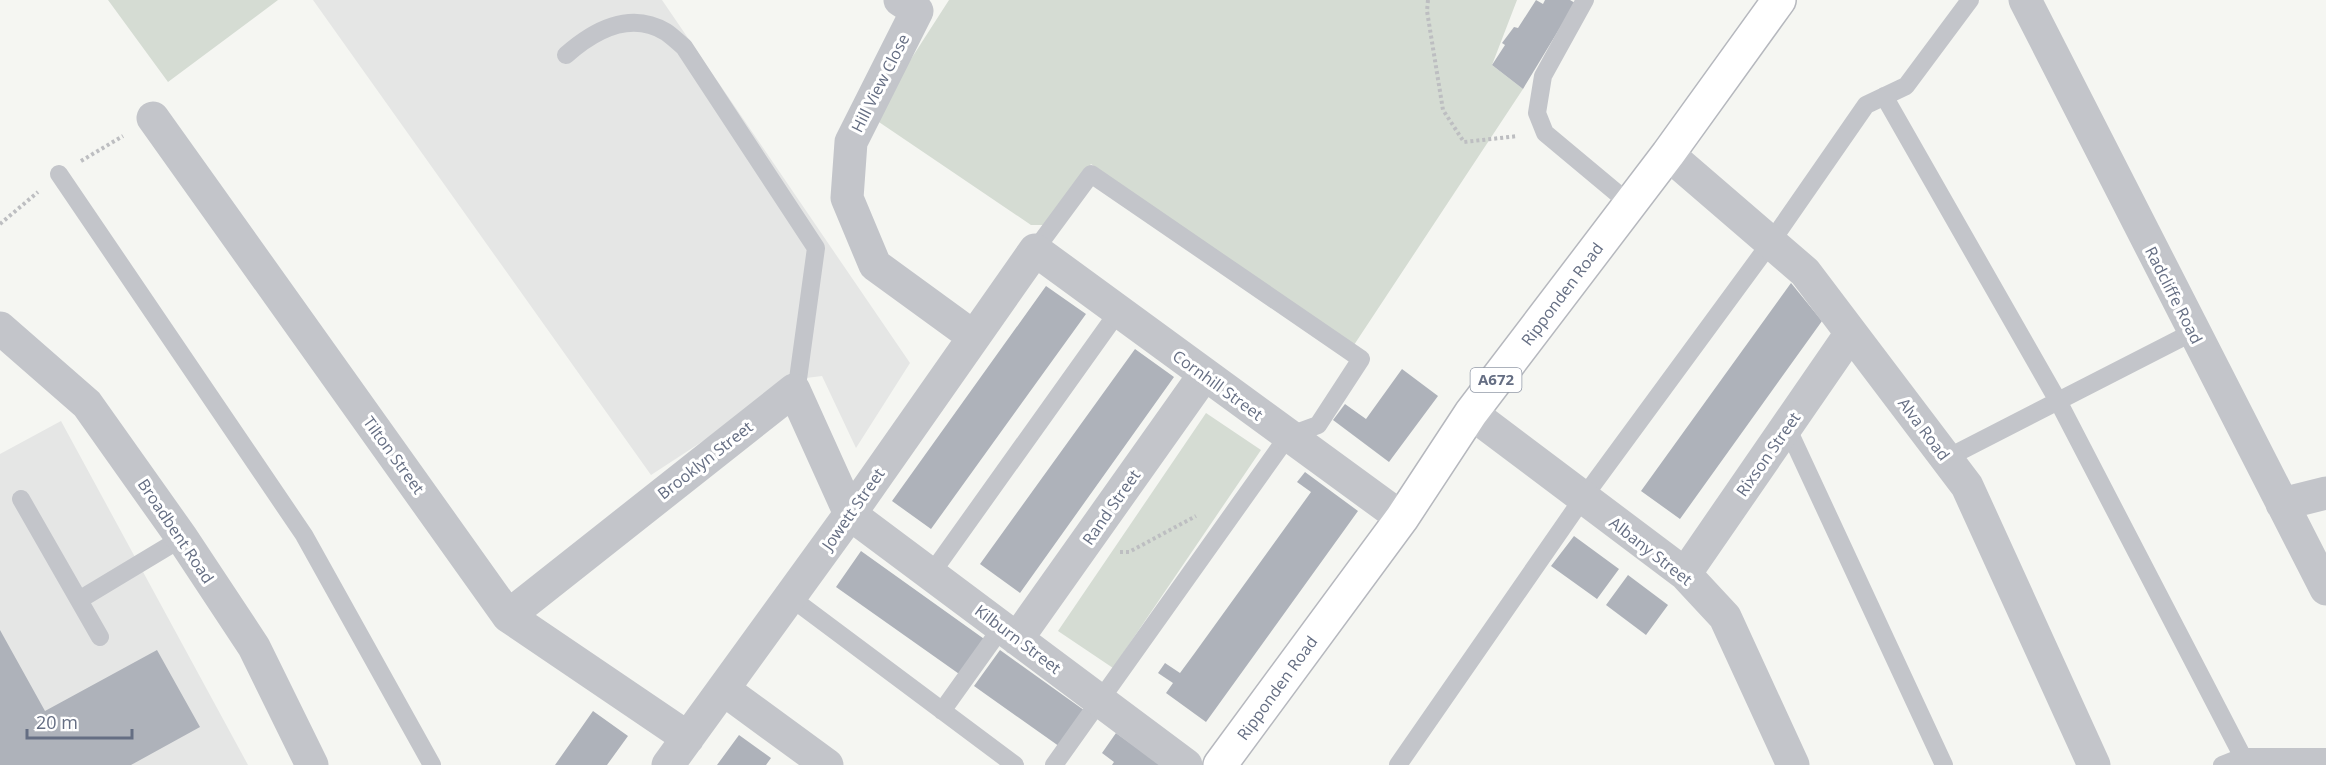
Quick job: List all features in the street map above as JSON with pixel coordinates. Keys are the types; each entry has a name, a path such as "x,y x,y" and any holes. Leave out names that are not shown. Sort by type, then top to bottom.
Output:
{"main road":[{"name":"Ripponden Road","path":"1220,765 1402,518 1471,413 1668,154 1779,0"}],"street":[{"name":"Hill View Close","path":"900,0 917,10 851,142 847,198 874,265 974,337"},
{"name":"Radcliffe Road","path":"2025,0 2326,589"},
{"name":"Tilton Street","path":"153,118 508,616 688,738"},
{"name":"Alva Road","path":"1668,154 1805,272 1967,486 2094,765"},
{"name":"Jowett Street","path":"668,765 850,514 1035,250"},
{"name":"Cornhill Street","path":"1035,250 1402,518"},
{"name":"Broadbent Road","path":"0,328 87,404 182,538 254,647 312,765"},
{"name":"Rixson Street","path":"1685,574 1851,333"},
{"name":"Rand Street","path":"1010,633 1081,550 1204,375"},
{"path":"794,390 850,514"},
{"name":"Brooklyn Street","path":"508,616 794,390"},
{"name":"Albany Street","path":"1471,413 1685,574 1725,618 1793,765"},
{"path":"2282,504 2326,493"},
{"name":"Kilburn Street","path":"850,514 1186,765"},
{"path":"723,689 827,765"}],"lane":[{"path":"1585,0 1543,76 1537,113 1545,133 1630,204"},
{"path":"1398,765 1583,498 1771,242 1866,105 1906,86 1970,0"},
{"path":"566,55 585,38 618,23 644,23 665,31 684,47 816,248 798,379 794,390"},
{"path":"1884,96 2058,401 2244,761"},
{"path":"59,174 304,535 432,765"},
{"path":"1035,250 1091,174 1361,359 1318,426 1288,436 1054,765"},
{"path":"931,574 1118,312"},
{"path":"1947,458 2193,332"},
{"path":"1787,427 1944,765"},
{"path":"21,499 100,637"},
{"path":"78,600 182,538"},
{"path":"790,597 1015,765"},
{"path":"942,711 1010,633"},
{"path":"2222,765 2244,761 2326,757"}],"path":[{"path":"1428,0 1427,11 1443,110 1464,142 1545,133"},
{"path":"1081,550 1129,552 1201,513"}],"shaded area":[{"path":"108,0 278,0 168,82"},
{"path":"313,0 662,0 910,363 856,448 822,376 798,379 651,475"},
{"path":"949,0 1517,0 1492,65 1523,89 1352,348 1091,164 1047,225 1031,225 873,118"},
{"path":"1206,413 1261,450 1113,668 1058,631"},
{"path":"61,421 248,765 0,765 0,454"}],"building":[{"path":"1536,0 1543,4 1545,0 1570,0 1575,3 1523,89 1492,65 1505,45 1502,43 1514,27 1518,28"},
{"path":"1791,283 1822,321 1680,519 1641,491"},
{"path":"1046,286 1086,314 931,529 892,501"},
{"path":"1135,349 1174,377 1020,593 980,564"},
{"path":"1402,369 1438,396 1389,462 1333,420 1345,404 1366,419"},
{"path":"1305,472 1358,511 1206,722 1166,693 1173,683 1158,673 1165,663 1180,673 1194,654 1311,492 1297,482"},
{"path":"1574,536 1619,569 1597,599 1551,566"},
{"path":"861,551 987,641 962,676 836,587"},
{"path":"1628,575 1668,605 1646,635 1606,605"},
{"path":"0,630 45,711 157,650 200,727 131,765 0,765"},
{"path":"1000,650 1088,713 1063,749 974,686"},
{"path":"593,711 628,736 607,765 555,765"},
{"path":"1116,733 1161,765 1112,765 1114,762 1102,753"},
{"path":"739,735 771,758 766,765 717,765"}]}
